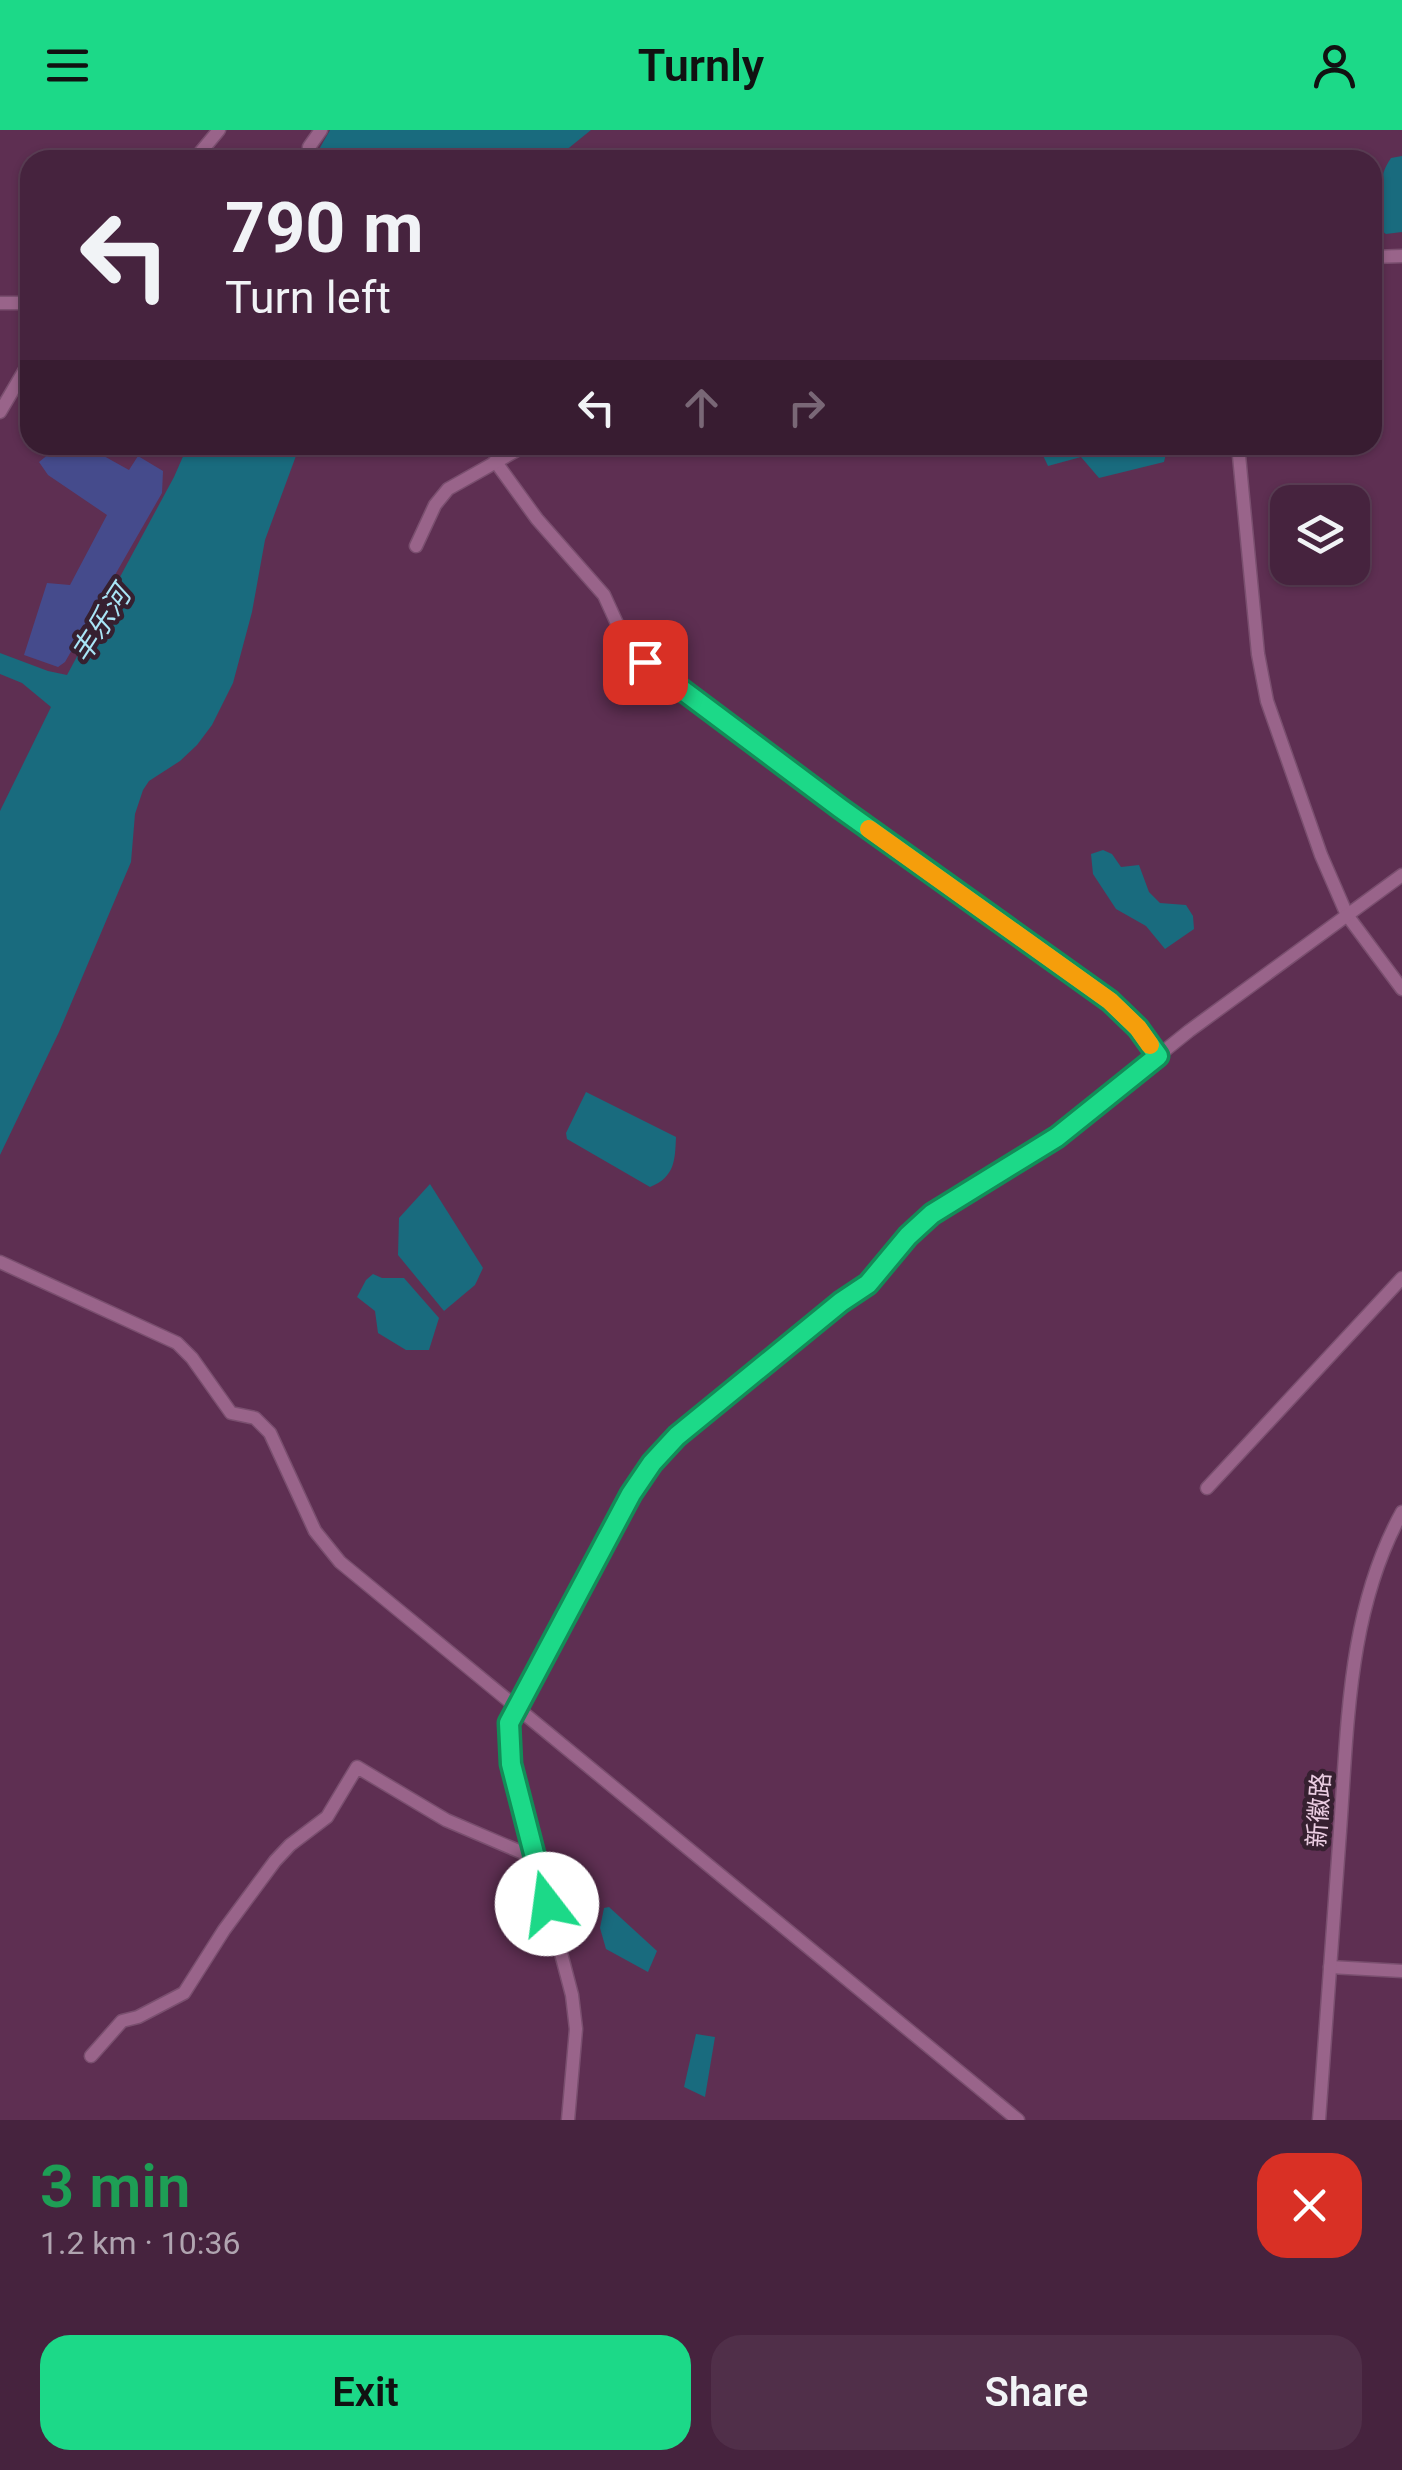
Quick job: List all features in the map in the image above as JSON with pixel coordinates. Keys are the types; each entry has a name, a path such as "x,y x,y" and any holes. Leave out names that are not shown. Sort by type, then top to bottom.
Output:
{"street":[{"path":"202,150 219,130"},
{"path":"309,148 321,130"},
{"path":"0,412 20,379"},
{"path":"416,546 443,494 507,455"},
{"path":"1239,455 1263,686 1321,856 1347,915 1402,989"},
{"path":"495,461 537,519 604,596 630,652 1110,1001 1138,1028 1158,1056"},
{"path":"568,2120 574,2012 510,1752 509,1723 631,1494 668,1445 868,1284 932,1214 1057,1137 1158,1056 1402,875"},
{"path":"0,1262 180,1346 231,1413 258,1419 270,1433 315,1531 331,1553 1018,2120"},
{"path":"1207,1488 1402,1278"},
{"name":"新徽路","path":"1318,2120 1356,1646 1376,1566 1402,1512"},
{"path":"91,2056 122,2021 184,1993 275,1861 327,1817 357,1767 446,1820 535,1858"},
{"path":"1330,1967 1402,1971"}],"shaded area":[{"path":"48,455 102,455 129,470 138,456 163,471 162,493 65,662 58,667 24,655 47,583 70,585 107,515 48,475 39,462"}],"water":[{"path":"330,130 591,130 566,150 319,150"},
{"path":"1402,156 1402,232 1386,234 1382,231 1382,179 1391,158"},
{"name":"丰乐河","path":"184,455 296,455 265,540 252,612 233,683 197,745 149,781 143,790 135,814 131,862 59,1032 0,1155 0,811 51,707 22,683 0,674 0,653 67,675"},
{"path":"1043,455 1166,455 1164,462 1099,478 1081,457 1048,466"},
{"path":"1103,850 1112,854 1121,867 1139,865 1149,892 1160,903 1186,905 1193,916 1194,929 1165,949 1146,926 1116,909 1093,874 1091,854"},
{"path":"586,1092 676,1137 674,1160 664,1178 650,1187 567,1139 566,1133"},
{"path":"430,1184 483,1268 475,1285 444,1311 398,1255 399,1218"},
{"path":"373,1274 404,1278 439,1318 429,1350 406,1350 378,1333 375,1311 357,1297"},
{"path":"609,1907 657,1951 648,1972 606,1949 600,1928 604,1908"},
{"path":"696,2034 715,2037 705,2097 684,2087"}],"slow traffic":[{"path":"869,829 1110,1001 1150,1045"}],"route":[{"path":"547,1904 511,1764 509,1723 631,1494 652,1463 677,1436 868,1284 932,1214 1057,1137 1158,1056 1138,1028 1110,1001 840,808 645,662"}]}
